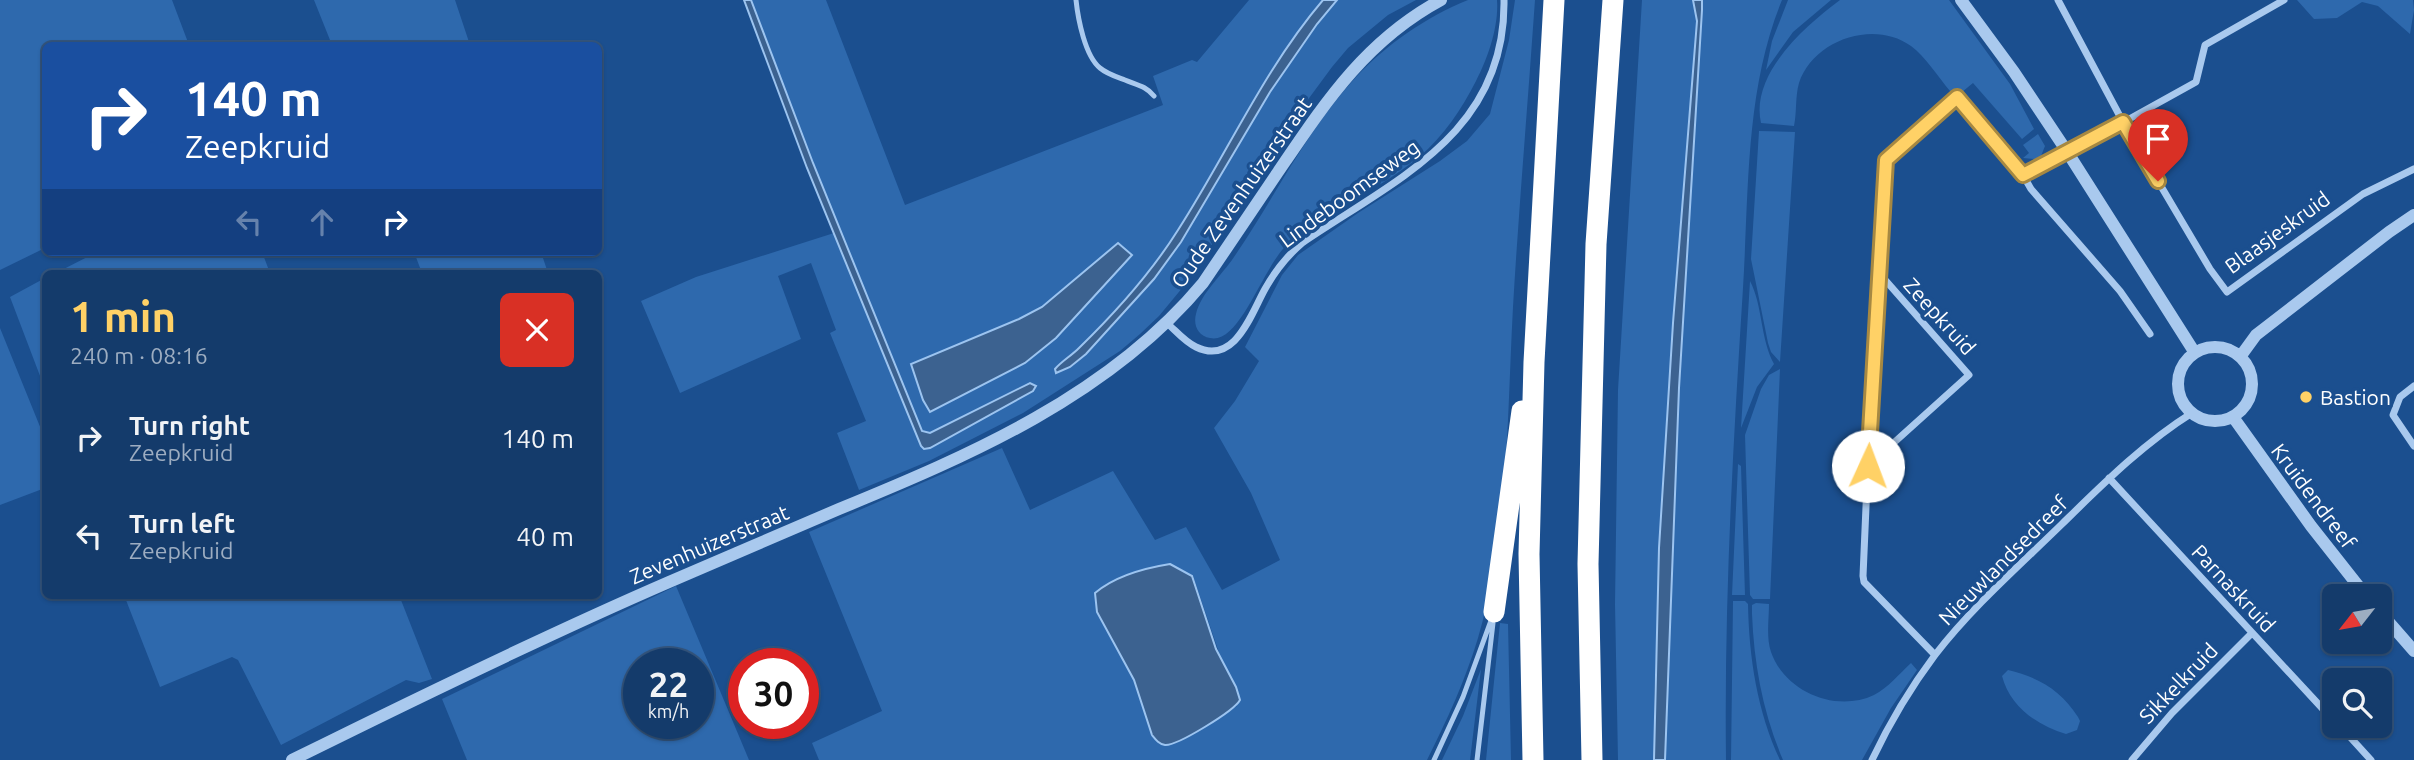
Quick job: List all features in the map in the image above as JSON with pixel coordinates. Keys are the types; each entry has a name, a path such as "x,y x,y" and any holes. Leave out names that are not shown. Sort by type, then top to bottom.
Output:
{"highway":[{"path":"1533,760 1528,554 1534,362 1554,0"},
{"path":"1592,760 1588,564 1596,244 1612,0"},
{"path":"1494,612 1519,423 1534,362"}],"street":[{"name":"Oude Zevenhuizerstraat","path":"992,442 1079,390 1130,354 1167,323 1203,283 1351,69 1401,25 1441,0"},
{"name":"Lindeboomseweg","path":"1167,323 1199,348 1217,351 1225,349 1240,335 1266,287 1289,254 1414,169 1457,132 1492,71 1501,40 1504,0"},
{"path":"1961,0 2014,72 2068,153 2194,353"},
{"path":"2058,0 2123,122"},
{"path":"2023,175 2196,82 2205,45 2284,0"},
{"name":"Zeepkruid","path":"1935,655 1864,582 1863,576 1886,160 1957,97 2023,175 2031,189 2128,301 2150,334"},
{"name":"Blaasjeskruid","path":"2123,122 2210,269 2227,292 2363,194 2414,169"},
{"path":"2240,357 2256,335 2414,215"},
{"name":"Zeepkruid","path":"1868,466 1969,375 1879,273"},
{"path":"2218,347 2230,350 2240,357 2251,376 2251,387 2243,407 2233,416 2220,420 2205,419 2184,404 2179,393 2180,370 2194,353 2218,347"},
{"path":"2414,386 2400,397 2393,415 2414,446"},
{"name":"Nieuwlandsedreef","path":"1872,760 1894,719 1935,655 2005,578 2109,478 2171,426 2192,412"},
{"name":"Kruidendreef","path":"2233,416 2311,526 2357,584"},
{"name":"Zevenhuizerstraat","path":"292,760 408,702 629,599 926,473 992,442"},
{"name":"Parnaskruid","path":"2109,478 2322,708"},
{"path":"2392,626 2414,651"},
{"name":"Sikkelkruid","path":"2132,760 2172,713 2252,633"},
{"path":"2351,738 2371,760"}],"lane":[{"path":"1076,0 1082,32 1092,58 1099,67 1147,88 1154,96"},
{"path":"1434,760 1458,711 1494,612"},
{"path":"1478,760 1494,612"}],"shaded area":[{"path":"0,0 172,0 188,42 42,42 42,249 0,270"},
{"path":"314,0 455,0 469,42 331,42"},
{"path":"744,0 751,0 813,163 922,431 930,433 1030,383 1036,386 1033,391 930,448 924,449 921,446 807,168"},
{"path":"751,0 826,0 905,205 1163,105 1153,76 1192,60 1197,62 1249,0 1323,0 1282,54 1196,201 1156,261 1106,321 1055,369 1128,307 1154,279 1181,242 1270,92 1332,4 1337,0 1416,0 1388,15 1348,48 1332,67 1290,124 1188,281 1140,334 1120,351 1023,413 929,461 859,490 837,433 866,421 830,333 836,330 811,263 778,276 801,339 680,393 641,301 696,277 834,233 924,449 1032,391 1036,386 1030,383 930,433 922,431 813,163","holes":["1118,243 1131,256 1056,338 1025,363 1019,319 1042,307"]},
{"path":"1323,0 1337,0 1270,92 1181,242 1154,279 1086,354 1070,367 1056,373 1055,369 1092,335 1156,262 1196,201 1282,54"},
{"path":"1468,0 1497,0 1494,31 1476,81 1444,131 1428,149 1403,169 1319,221 1287,245 1231,329 1221,337 1210,338 1202,335 1195,322 1202,299 1234,257 1306,142 1338,98 1368,65 1394,43 1422,23"},
{"path":"1515,0 1535,0 1515,268 1505,474 1496,557 1473,654 1427,760 819,760 812,743 882,711 809,532 1002,448 1030,510 1113,471 1155,540 1186,527 1222,590 1280,560 1251,493 1214,428 1235,401 1259,361 1245,347 1282,275 1298,255 1467,141 1490,114 1509,40","holes":["1134,574 1193,576 1237,706 1178,742 1168,745 1152,735 1134,680 1097,612 1102,587"]},
{"path":"1642,0 1693,0 1697,21 1673,323 1654,695 1654,760 1618,760 1615,604 1618,390"},
{"path":"1693,0 1702,0 1702,10 1679,388 1665,760 1654,760 1659,548 1673,323 1697,21"},
{"path":"1702,0 1782,0 1761,69 1748,178 1730,524 1726,760 1665,760 1679,388"},
{"path":"1788,0 1831,0 1793,32 1766,70 1772,41"},
{"path":"1840,0 1949,0 2010,84 2034,129 2022,139 1973,83 1962,92 1950,91 1927,61 1911,46 1880,34 1846,38 1817,55 1806,68 1799,83 1794,126 1761,123 1760,105 1772,69 1797,37"},
{"path":"2297,0 2413,0 2410,34 2378,6 2362,2 2337,18 2314,19"},
{"path":"1759,131 1795,132 1780,362 1771,352 1768,343 1751,259"},
{"path":"2038,134 2045,146 2041,156 2035,159 2023,158 2029,153 2023,145"},
{"path":"1118,243 1132,255 1056,338 1025,363 930,412 911,364 1042,307"},
{"path":"89,256 264,256 269,270 62,270"},
{"path":"416,256 542,256 547,270 421,270"},
{"path":"42,280 42,381 10,297"},
{"path":"1750,281 1766,344 1774,364 1757,387 1741,428"},
{"path":"0,328 42,432 42,489 0,505"},
{"path":"1780,369 1770,599 1753,599 1750,595 1745,435 1761,389 1769,375"},
{"path":"1738,464 1741,466 1745,595 1732,595"},
{"path":"1170,564 1192,576 1216,649 1240,700 1205,727 1165,745 1152,735 1134,680 1097,612 1095,593 1131,574"},
{"path":"676,586 702,648 623,648 623,739 714,739 714,677 728,710 728,739 740,739 749,760 467,760 442,699"},
{"path":"126,599 401,599 432,679 419,683 406,680 281,745 238,660 232,657 160,687"},
{"path":"1733,601 1745,601 1748,604 1756,684 1765,722 1780,760 1731,760"},
{"path":"1769,604 1769,640 1778,666 1800,688 1814,695 1844,702 1859,700 1884,689 1911,663 1917,670 1891,708 1862,760 1783,760 1770,725 1757,670 1752,614 1752,605"},
{"path":"1500,623 1508,624 1511,760 1486,760"},
{"path":"1481,669 1470,760 1442,760 1463,716"},
{"path":"2008,670 2029,676 2056,692 2078,717 2080,721 2077,730 2066,734 2045,726 2026,713 2011,697 2006,687 2002,676"}],"place":[{"name":"Bastion","path":"2306,397"}],"route":[{"path":"1868,466 1886,160 1901,144 1957,97 2023,175 2123,122 2158,181"}]}
